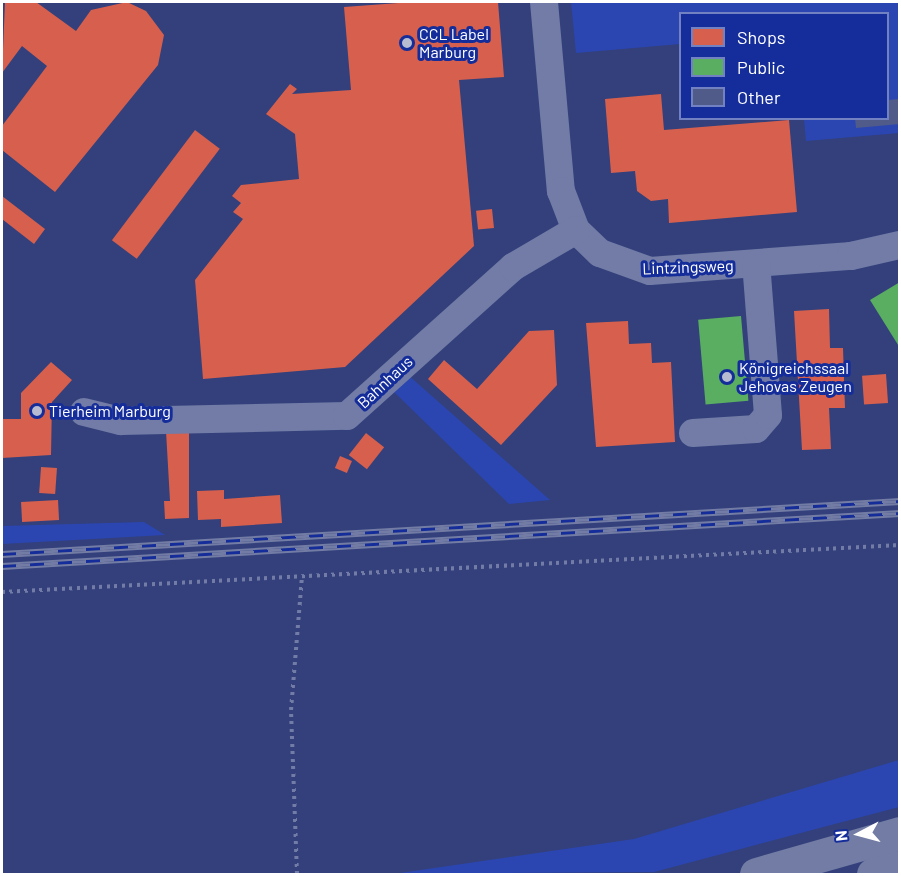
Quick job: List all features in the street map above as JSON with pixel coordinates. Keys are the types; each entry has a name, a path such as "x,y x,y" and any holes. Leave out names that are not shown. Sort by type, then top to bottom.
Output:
{"highway":[{"path":"756,874 900,833"},
{"path":"873,874 900,867"}],"street":[{"name":"Lintzingsweg","path":"544,2 561,190 576,230 600,253 634,269 756,264 851,256 900,245"},
{"name":"Bahnhaus","path":"84,412 121,421 332,420 347,416 504,274 576,230"},
{"path":"693,433 756,429 768,415 756,264"}],"path":[{"path":"2,592 900,545"},
{"path":"297,874 291,710 302,575"}],"shaded area":[{"path":"571,2 899,2 899,133 806,141 804,120 889,120 889,12 679,12 679,44 576,53"},
{"path":"408,375 550,500 509,504 393,391"},
{"path":"144,522 165,535 2,544 2,526"},
{"path":"899,760 899,807 654,872 393,874 634,839"}],"building: Shops":[{"path":"5,2 36,2 76,31 91,10 127,2 146,11 164,35 158,65 55,192 2,150 2,126 47,66 22,46 2,73"},
{"path":"412,2 498,2 504,77 459,80 474,246 345,367 203,379 195,280 243,219 233,212 241,203 232,196 241,185 299,179 295,134 266,114 290,84 297,89 292,94 351,90 344,7"},
{"path":"661,94 664,130 789,120 797,212 669,223 668,199 651,201 637,191 635,171 611,173 605,99"},
{"path":"195,130 220,149 137,259 112,240"},
{"path":"2,196 45,229 34,244 2,219"},
{"path":"492,209 494,228 478,230 476,211"},
{"path":"829,309 830,348 843,348 845,408 829,408 831,449 802,450 794,311"},
{"path":"628,321 629,344 651,343 652,363 671,362 675,442 596,447 586,323"},
{"path":"554,330 557,385 501,445 428,379 444,360 477,389 529,331"},
{"name":"Tierheim Marburg","path":"51,362 72,380 52,402 51,455 2,458 2,419 21,419 21,393"},
{"path":"886,374 888,403 864,405 862,376"},
{"path":"189,430 189,518 165,519 164,501 170,501 166,431"},
{"path":"366,433 384,447 367,469 349,455"},
{"path":"340,456 352,461 347,473 335,468"},
{"path":"41,467 57,468 55,494 39,493"},
{"path":"224,490 224,499 280,495 282,523 221,527 221,519 198,520 197,491"},
{"path":"58,500 59,520 22,522 21,502"}],"building: Public":[{"path":"900,282 900,348 870,300"},
{"name":"Königreichssaal Jehovas Zeugen","path":"741,316 748,401 706,404 698,320"}],"building: Other":[{"path":"900,99 900,124 856,128 855,120 889,120 889,100"}],"railway":[{"path":"2,554 900,501"},
{"path":"2,566 900,513"}],"place":[{"name":"CCL Label Marburg","path":"407,43"},
{"name":"Königreichssaal Jehovas Zeugen","path":"727,377"},
{"name":"Tierheim Marburg","path":"37,411"}]}
